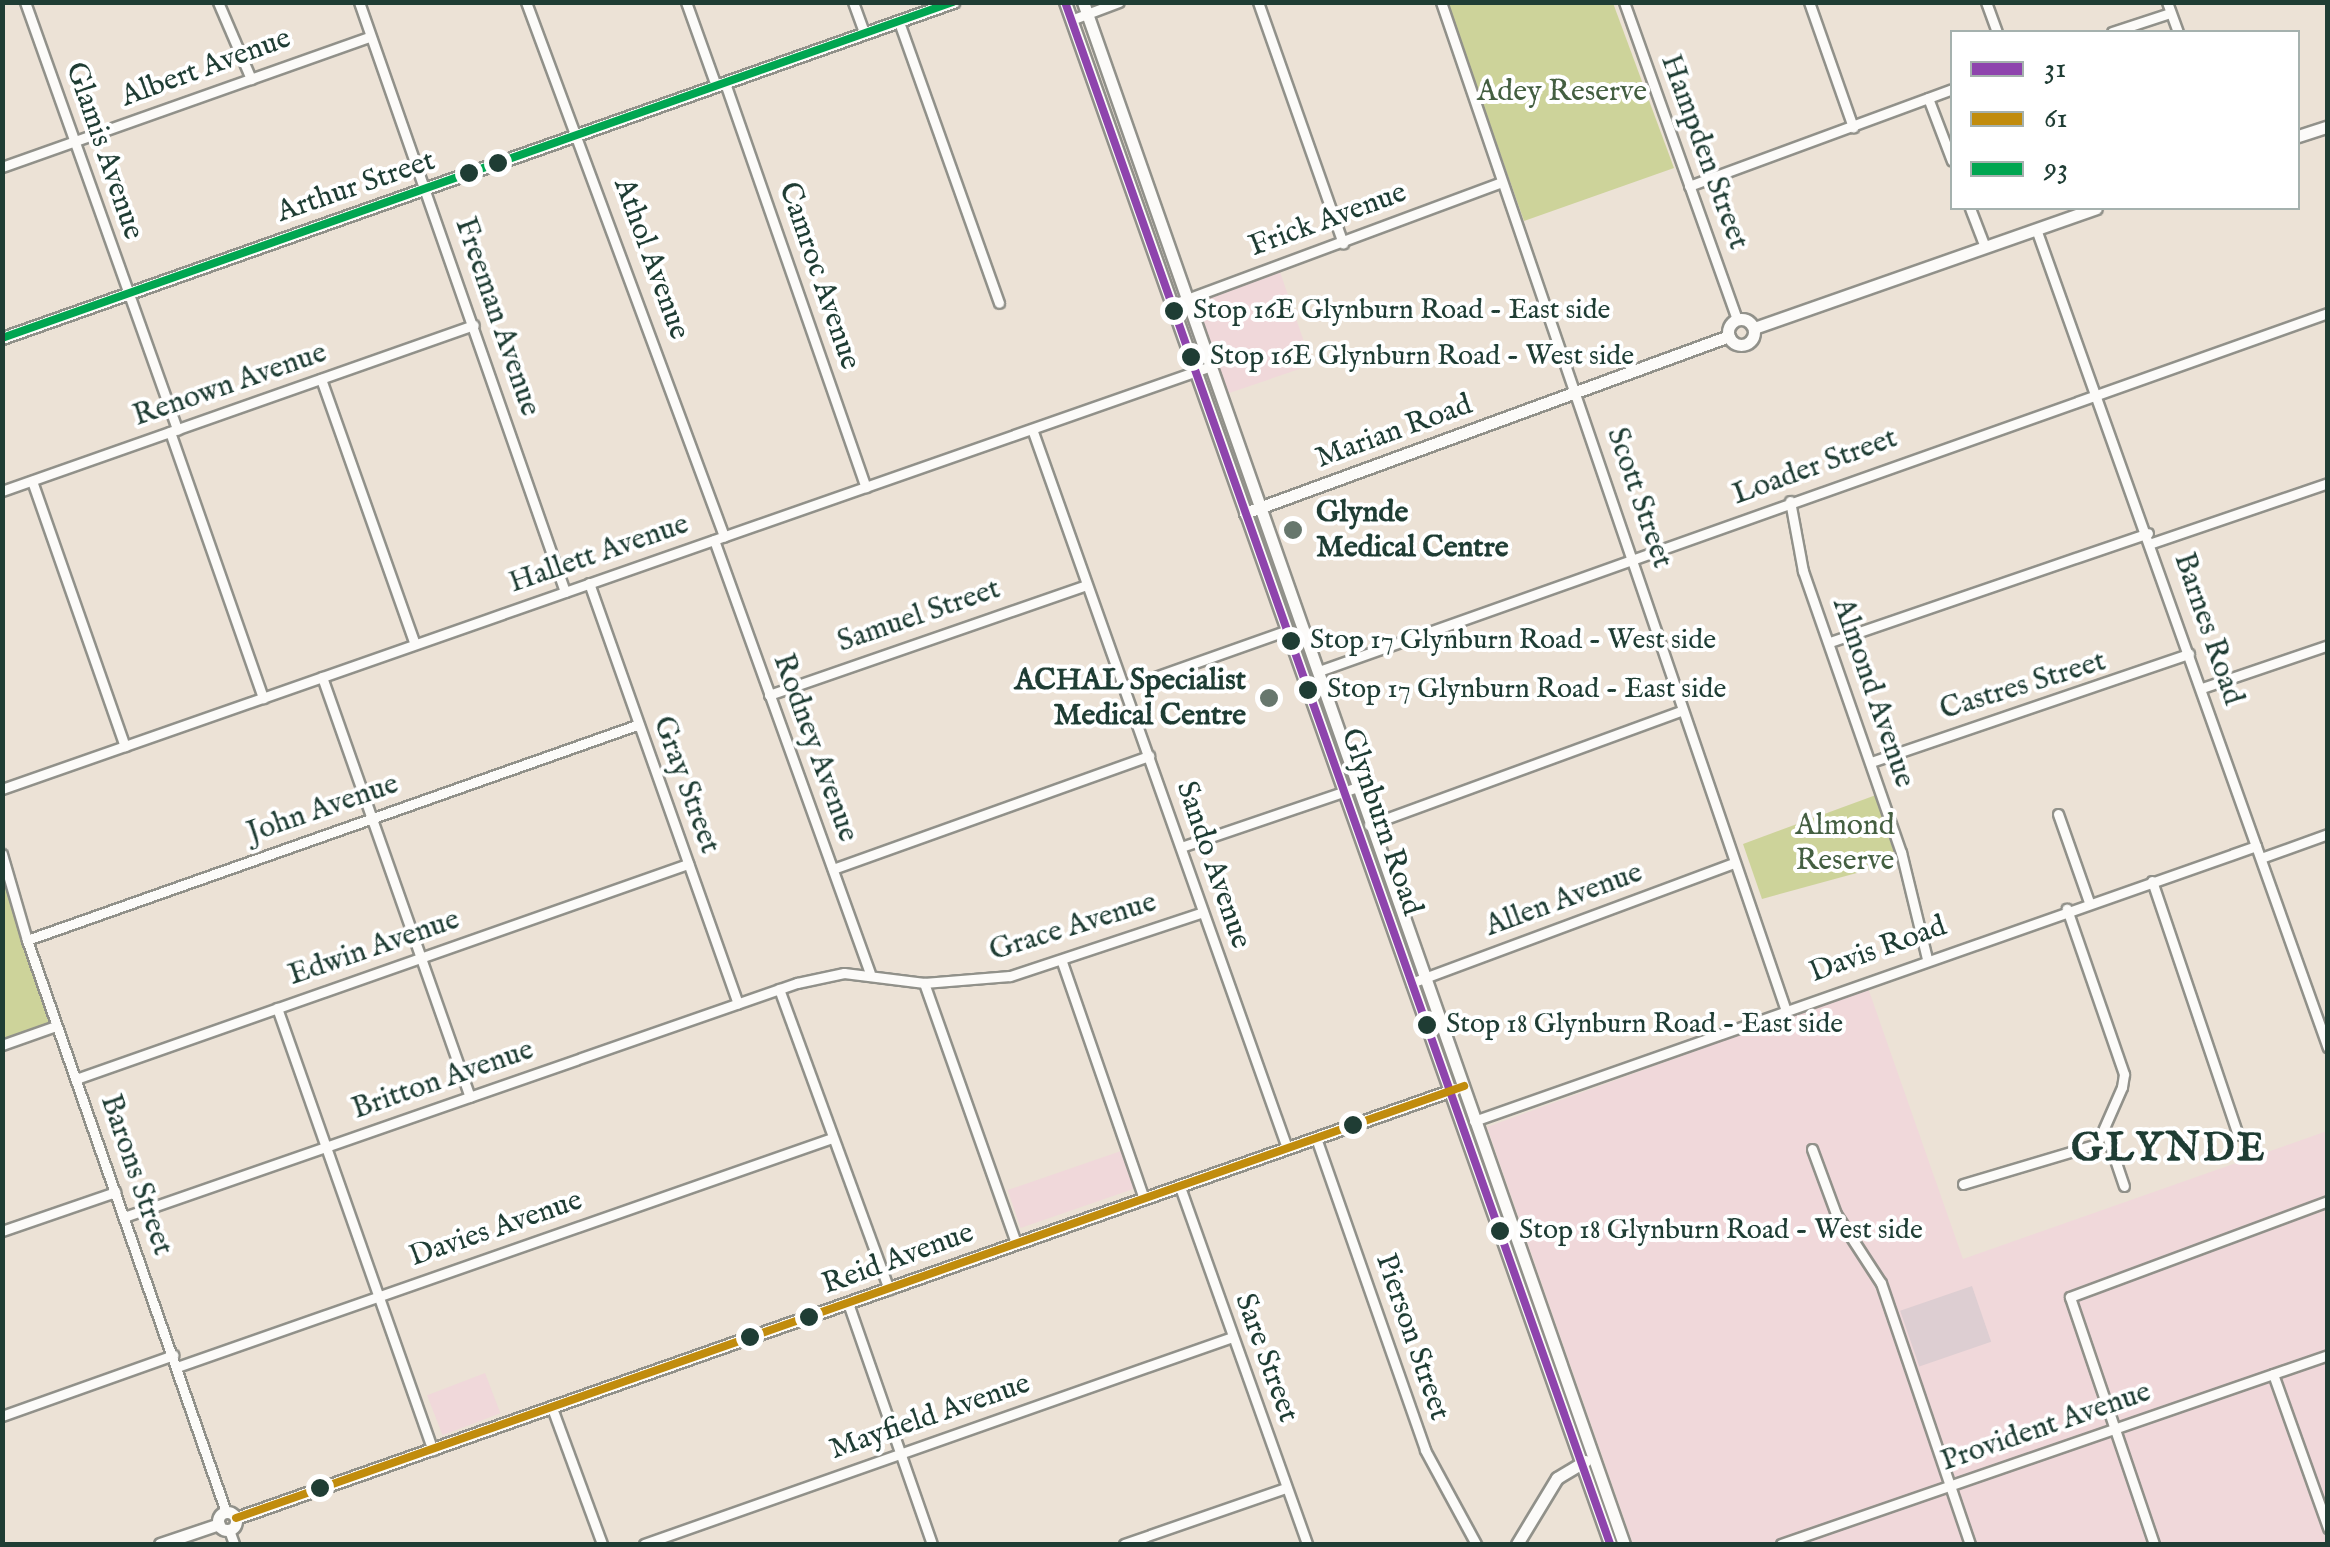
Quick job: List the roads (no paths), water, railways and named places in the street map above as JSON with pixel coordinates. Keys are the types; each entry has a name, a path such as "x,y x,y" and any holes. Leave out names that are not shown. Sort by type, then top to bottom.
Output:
{"street":[{"name":"Glamis Avenue","path":"25,2 263,698"},
{"path":"218,2 252,79"},
{"name":"Freeman Avenue","path":"358,2 565,592"},
{"name":"Athol Avenue","path":"526,2 573,136 584,146 719,538"},
{"name":"Camroc Avenue","path":"686,2 720,84 866,486"},
{"path":"853,2 864,33"},
{"name":"Arthur Street","path":"2,338 953,2"},
{"name":"Glynburn Road","path":"1065,2 1610,1544"},
{"path":"1071,20 1085,8 1119,2"},
{"path":"1258,2 1343,244"},
{"name":"Scott Street","path":"1441,2 1636,560 1681,711 1786,1011"},
{"name":"Hampden Street","path":"1624,2 1737,319"},
{"path":"1809,2 1852,127"},
{"path":"1986,2 1996,30"},
{"name":"Glynburn Road","path":"1085,8 1624,1544"},
{"path":"2117,30 2168,8"},
{"path":"899,22 999,303"},
{"name":"Albert Avenue","path":"2,167 370,37"},
{"path":"1689,186 1950,90"},
{"path":"1928,98 1950,156"},
{"path":"2300,135 2328,126"},
{"name":"Frick Avenue","path":"1172,305 1501,182"},
{"path":"1971,210 1985,246"},
{"path":"1729,336 1737,319 1754,328 2090,210"},
{"path":"1157,266 1160,222"},
{"name":"Barnes Road","path":"2036,228 2100,394 2256,846 2324,1024 2328,1048"},
{"name":"Loader Street","path":"1320,671 2328,313"},
{"name":"Renown Avenue","path":"2,491 474,325"},
{"name":"Marian Road","path":"1245,512 1729,336 1743,344 1754,328"},
{"name":"Hallett Avenue","path":"2,789 1211,366"},
{"path":"321,379 415,644"},
{"name":"Sando Avenue","path":"1032,429 1287,1148"},
{"path":"32,481 126,746"},
{"path":"1830,642 2328,483"},
{"name":"Almond Avenue","path":"1790,501 1803,572 1871,762 1927,959"},
{"name":"Rodney Avenue","path":"719,538 769,696 870,973"},
{"name":"Gray Street","path":"589,584 738,1003"},
{"name":"Samuel Street","path":"769,696 1087,585"},
{"path":"1124,688 1288,630"},
{"path":"2202,688 2328,645"},
{"name":"Castres Street","path":"1871,762 2189,654"},
{"path":"322,677 470,1097"},
{"path":"1358,830 1681,711"},
{"name":"John Avenue","path":"26,940 637,725"},
{"path":"833,869 1149,756"},
{"path":"1180,847 1360,786"},
{"path":"2058,814 2089,902"},
{"path":"2261,858 2328,834"},
{"name":"Davis Road","path":"1462,1125 2256,846"},
{"name":"Barons Street","path":"2,854 6,880 26,940 231,1515"},
{"name":"Allen Avenue","path":"1411,983 1734,863"},
{"name":"Edwin Avenue","path":"76,1079 688,864"},
{"path":"2152,880 2238,1135"},
{"path":"1963,1184 2092,1147 2105,1130 2124,1076 2068,909"},
{"name":"Grace Avenue","path":"779,990 820,977 870,973 924,984 1000,978 1062,962 1204,912"},
{"path":"1062,962 1144,1199"},
{"path":"924,984 1016,1243"},
{"path":"779,990 889,1289"},
{"name":"Britton Avenue","path":"124,1217 779,990"},
{"path":"278,1008 433,1450"},
{"path":"2,1045 56,1026"},
{"name":"Reid Avenue","path":"231,1515 433,1450 1464,1086"},
{"path":"2105,1130 2124,1186"},
{"name":"Davies Avenue","path":"177,1367 832,1138"},
{"name":"Pierson Street","path":"1316,1138 1426,1450 1476,1544"},
{"path":"1812,1149 1836,1214 1880,1283 1970,1544"},
{"name":"Sare Street","path":"1180,1186 1307,1544"},
{"path":"2,1231 115,1192"},
{"path":"2154,1544 2070,1296 2328,1201"},
{"path":"848,1303 932,1544"},
{"name":"Mayfield Avenue","path":"644,1544 1232,1337"},
{"name":"Provident Avenue","path":"1781,1544 2328,1354"},
{"path":"2,1416 172,1355"},
{"path":"2273,1374 2328,1528"},
{"path":"552,1408 602,1544"},
{"path":"1517,1544 1558,1478 1594,1458"},
{"path":"1128,1544 1286,1488"},
{"path":"160,1544 224,1527 231,1515"},
{"path":"224,1527 234,1544"}],"place":[{"name":"Stop 16E Glynburn Road - East side","path":"1174,311"},
{"name":"Stop 16E Glynburn Road - West side","path":"1191,357"},
{"name":"Glynde Medical Centre","path":"1293,530"},
{"name":"Stop 17 Glynburn Road - West side","path":"1291,641"},
{"name":"Stop 17 Glynburn Road - East side","path":"1308,690"},
{"name":"ACHAL Specialist Medical Centre","path":"1269,698"},
{"name":"Stop 18 Glynburn Road - East side","path":"1427,1025"},
{"name":"Stop 18 Glynburn Road - West side","path":"1500,1231"}],"district":[{"name":"GLYNDE","path":"2169,1150"}],"park label":[{"name":"Adey Reserve","path":"1562,92"},
{"name":"Almond Reserve","path":"1845,843"}]}
